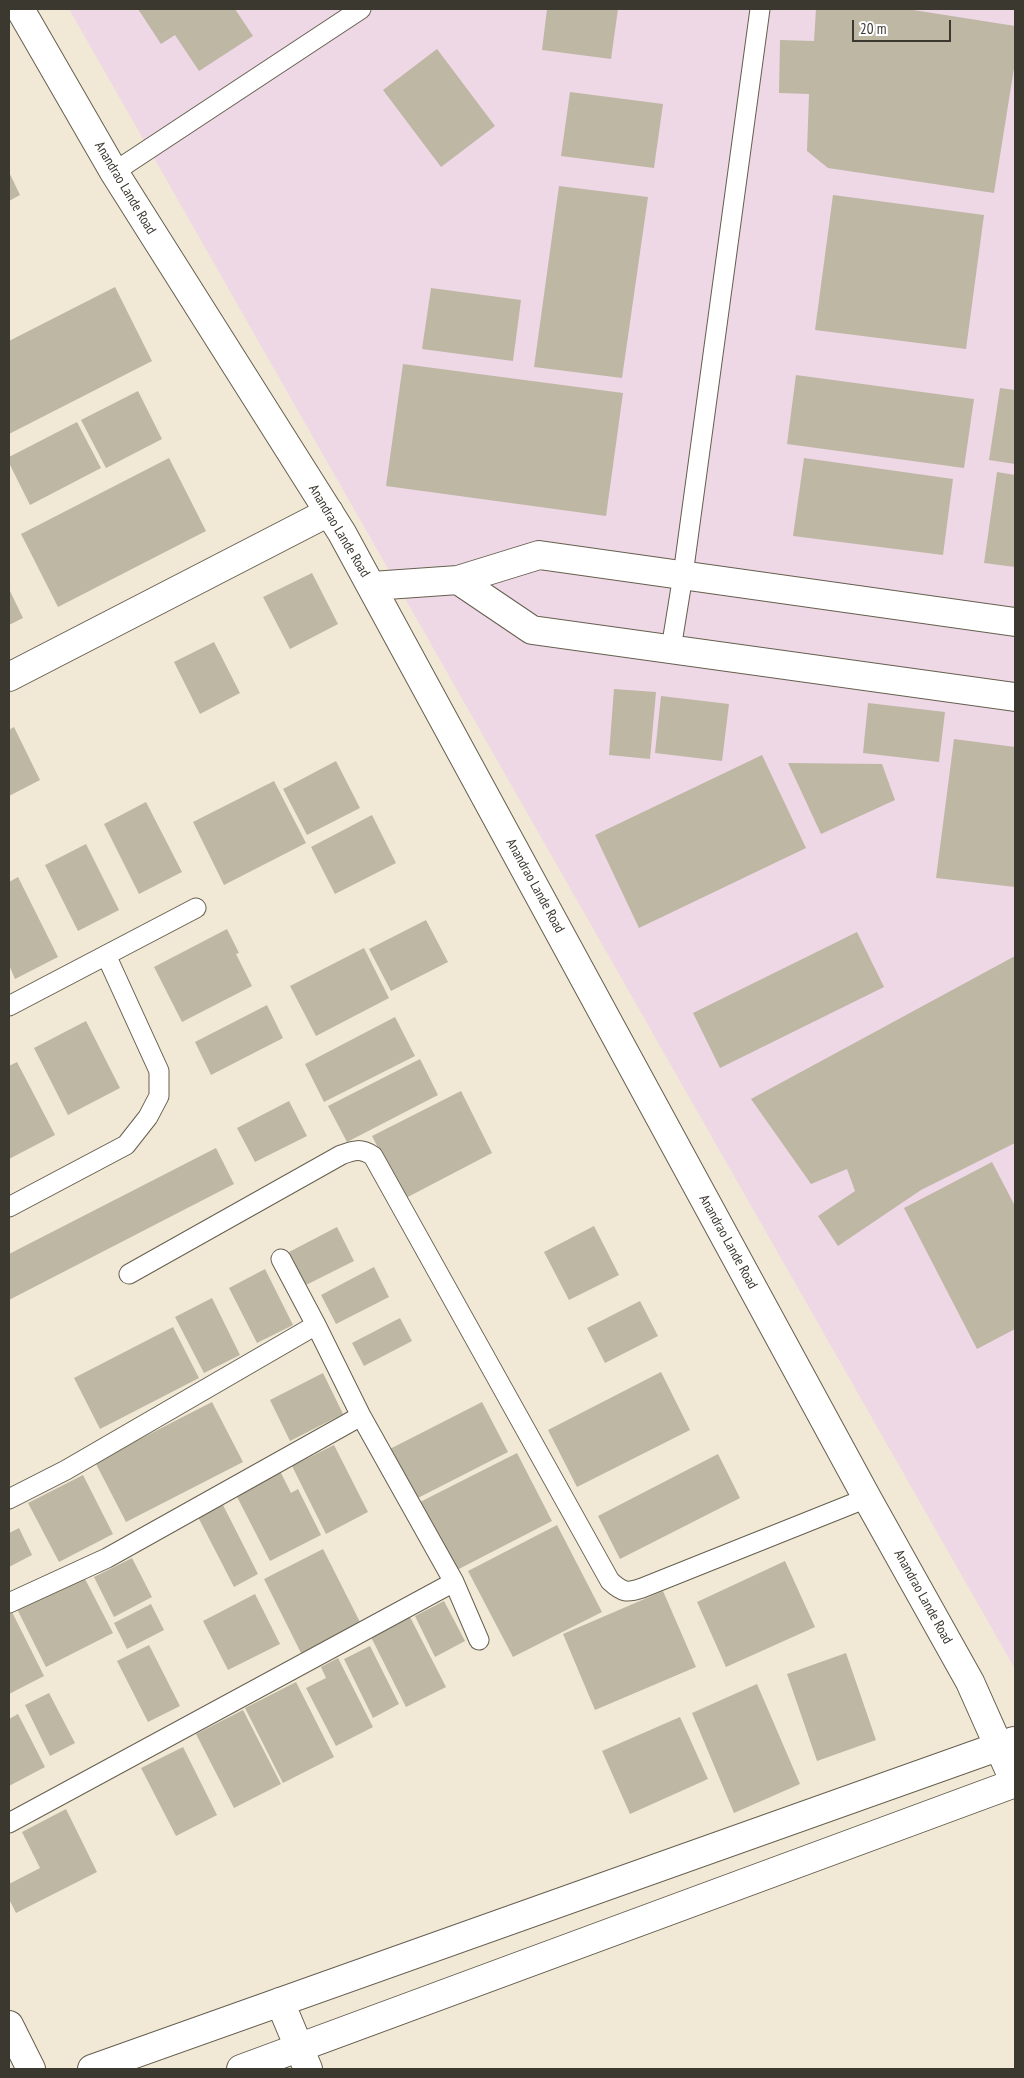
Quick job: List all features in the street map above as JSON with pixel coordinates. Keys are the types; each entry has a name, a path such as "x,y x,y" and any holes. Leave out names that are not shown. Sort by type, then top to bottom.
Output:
{"main road":[{"name":"Anandrao Lande Road","path":"20,9 114,172 329,512 372,586 867,1498 970,1682 1007,1743 1015,1783"},
{"path":"9,677 329,512"},
{"path":"372,586 458,580 539,555 1015,622"},
{"path":"458,580 532,630 1015,697"},
{"path":"92,2069 1007,1743"},
{"path":"241,2069 303,2059 1015,1783"},
{"path":"280,2002 303,2059"},
{"path":"9,2025 31,2069"}],"lane":[{"path":"114,172 361,9"},
{"path":"671,649 683,575 760,9"},
{"path":"9,1006 196,908"},
{"path":"9,1208 126,1145 148,1117 159,1096 159,1071 106,955"},
{"path":"129,1274 341,1154 354,1150 364,1150 372,1156 610,1581 618,1589 629,1592 642,1588 867,1498"},
{"path":"281,1259 316,1324 361,1416 454,1582 479,1640"},
{"path":"9,1499 66,1470 316,1324"},
{"path":"9,1603 107,1558 361,1416"},
{"path":"9,1823 454,1582"}],"shaded area":[{"path":"69,9 1015,9 1015,1669"}],"building":[{"path":"138,9 235,9 253,36 199,71 175,35 161,44"},
{"path":"547,9 618,9 611,59 542,50"},
{"path":"816,9 907,9 1015,26 1015,62 994,193 828,168 807,151 809,94 779,93 780,40 814,41"},
{"path":"437,49 495,126 441,167 383,90"},
{"path":"570,92 663,104 654,168 561,156"},
{"path":"9,172 20,195 9,201"},
{"path":"559,186 648,197 622,378 534,367"},
{"path":"833,195 984,215 966,349 815,330"},
{"path":"115,287 152,361 9,434 9,341"},
{"path":"431,288 521,300 513,361 422,349"},
{"path":"403,364 623,393 606,516 386,486"},
{"path":"796,375 974,399 964,468 787,444"},
{"path":"1000,388 1015,390 1015,464 989,460"},
{"path":"138,391 162,439 106,468 81,420"},
{"path":"77,422 101,468 30,505 9,463 9,457"},
{"path":"169,458 206,531 58,607 21,534"},
{"path":"804,458 953,479 943,555 793,536"},
{"path":"997,472 1015,475 1015,567 984,563"},
{"path":"312,573 338,624 290,649 263,597"},
{"path":"9,589 23,618 9,625"},
{"path":"214,642 240,693 200,714 174,662"},
{"path":"614,689 656,692 650,759 609,755"},
{"path":"661,696 729,704 722,761 655,753"},
{"path":"868,703 945,712 939,762 863,753"},
{"path":"14,727 40,780 9,796 9,730"},
{"path":"954,739 1015,747 1015,887 936,878"},
{"path":"762,755 806,848 639,928 595,835"},
{"path":"336,761 360,808 307,835 283,789"},
{"path":"788,763 882,764 895,800 821,834"},
{"path":"274,781 306,843 224,885 193,822"},
{"path":"146,802 182,872 139,894 104,824"},
{"path":"372,815 396,863 335,894 311,847"},
{"path":"86,844 119,910 78,931 45,865"},
{"path":"18,877 58,957 15,979 9,965 9,882"},
{"path":"426,920 448,962 391,991 369,949"},
{"path":"227,929 239,953 236,954 252,986 182,1022 154,967"},
{"path":"857,932 884,987 720,1068 693,1013"},
{"path":"364,948 389,998 316,1036 290,986"},
{"path":"1015,956 1015,1143 921,1190 838,1246 818,1216 855,1191 847,1169 811,1184 751,1099"},
{"path":"267,1005 283,1038 211,1075 195,1042"},
{"path":"395,1017 415,1056 324,1102 305,1064"},
{"path":"86,1021 120,1088 68,1115 34,1048"},
{"path":"420,1059 438,1095 347,1142 328,1106"},
{"path":"17,1062 55,1135 9,1159 9,1066"},
{"path":"461,1091 492,1153 404,1199 372,1136"},
{"path":"289,1101 307,1136 255,1162 237,1128"},
{"path":"216,1148 234,1184 9,1300 9,1254"},
{"path":"992,1162 1015,1206 1015,1329 977,1349 904,1208"},
{"path":"594,1226 619,1275 569,1300 544,1252"},
{"path":"337,1227 354,1261 306,1285 289,1252"},
{"path":"374,1267 389,1297 336,1324 321,1295"},
{"path":"265,1269 293,1325 257,1343 229,1288"},
{"path":"212,1298 240,1355 204,1373 175,1317"},
{"path":"640,1301 658,1336 605,1363 587,1328"},
{"path":"400,1318 412,1341 364,1366 352,1343"},
{"path":"173,1327 199,1378 100,1429 74,1378"},
{"path":"661,1372 690,1430 577,1487 548,1430"},
{"path":"323,1373 343,1414 290,1441 270,1400"},
{"path":"212,1402 243,1462 126,1522 95,1462"},
{"path":"482,1402 508,1452 412,1501 386,1451"},
{"path":"334,1445 368,1512 326,1534 292,1466"},
{"path":"517,1453 552,1521 455,1571 420,1502"},
{"path":"718,1454 740,1498 620,1559 598,1516"},
{"path":"279,1469 291,1493 298,1489 321,1535 270,1561 234,1491"},
{"path":"83,1475 113,1534 59,1562 28,1503"},
{"path":"223,1505 258,1574 234,1587 198,1517"},
{"path":"557,1525 602,1612 513,1657 468,1571"},
{"path":"19,1528 32,1555 9,1567 9,1533"},
{"path":"323,1549 361,1624 302,1655 264,1579"},
{"path":"132,1558 152,1597 114,1617 94,1577"},
{"path":"785,1561 815,1627 726,1667 697,1602"},
{"path":"83,1575 113,1633 46,1667 17,1609"},
{"path":"663,1591 696,1667 595,1710 563,1634"},
{"path":"255,1594 280,1644 228,1670 203,1621"},
{"path":"444,1601 465,1641 435,1657 415,1616"},
{"path":"151,1604 164,1630 127,1649 114,1623"},
{"path":"11,1610 44,1676 9,1694 9,1611"},
{"path":"410,1617 446,1687 406,1707 371,1637"},
{"path":"149,1645 180,1706 148,1722 117,1661"},
{"path":"370,1646 399,1704 373,1718 344,1659"},
{"path":"846,1653 876,1740 817,1761 787,1674"},
{"path":"338,1658 373,1727 336,1746 306,1688 326,1678 321,1667"},
{"path":"296,1682 334,1757 283,1783 245,1708"},
{"path":"757,1684 800,1784 734,1813 692,1713"},
{"path":"49,1693 75,1743 50,1756 25,1705"},
{"path":"243,1710 281,1784 234,1808 196,1734"},
{"path":"18,1714 45,1767 9,1786 9,1719"},
{"path":"680,1717 708,1779 630,1814 602,1751"},
{"path":"183,1747 217,1815 176,1836 141,1768"},
{"path":"66,1809 97,1872 16,1913 9,1899 9,1884 40,1868 22,1832"}]}
